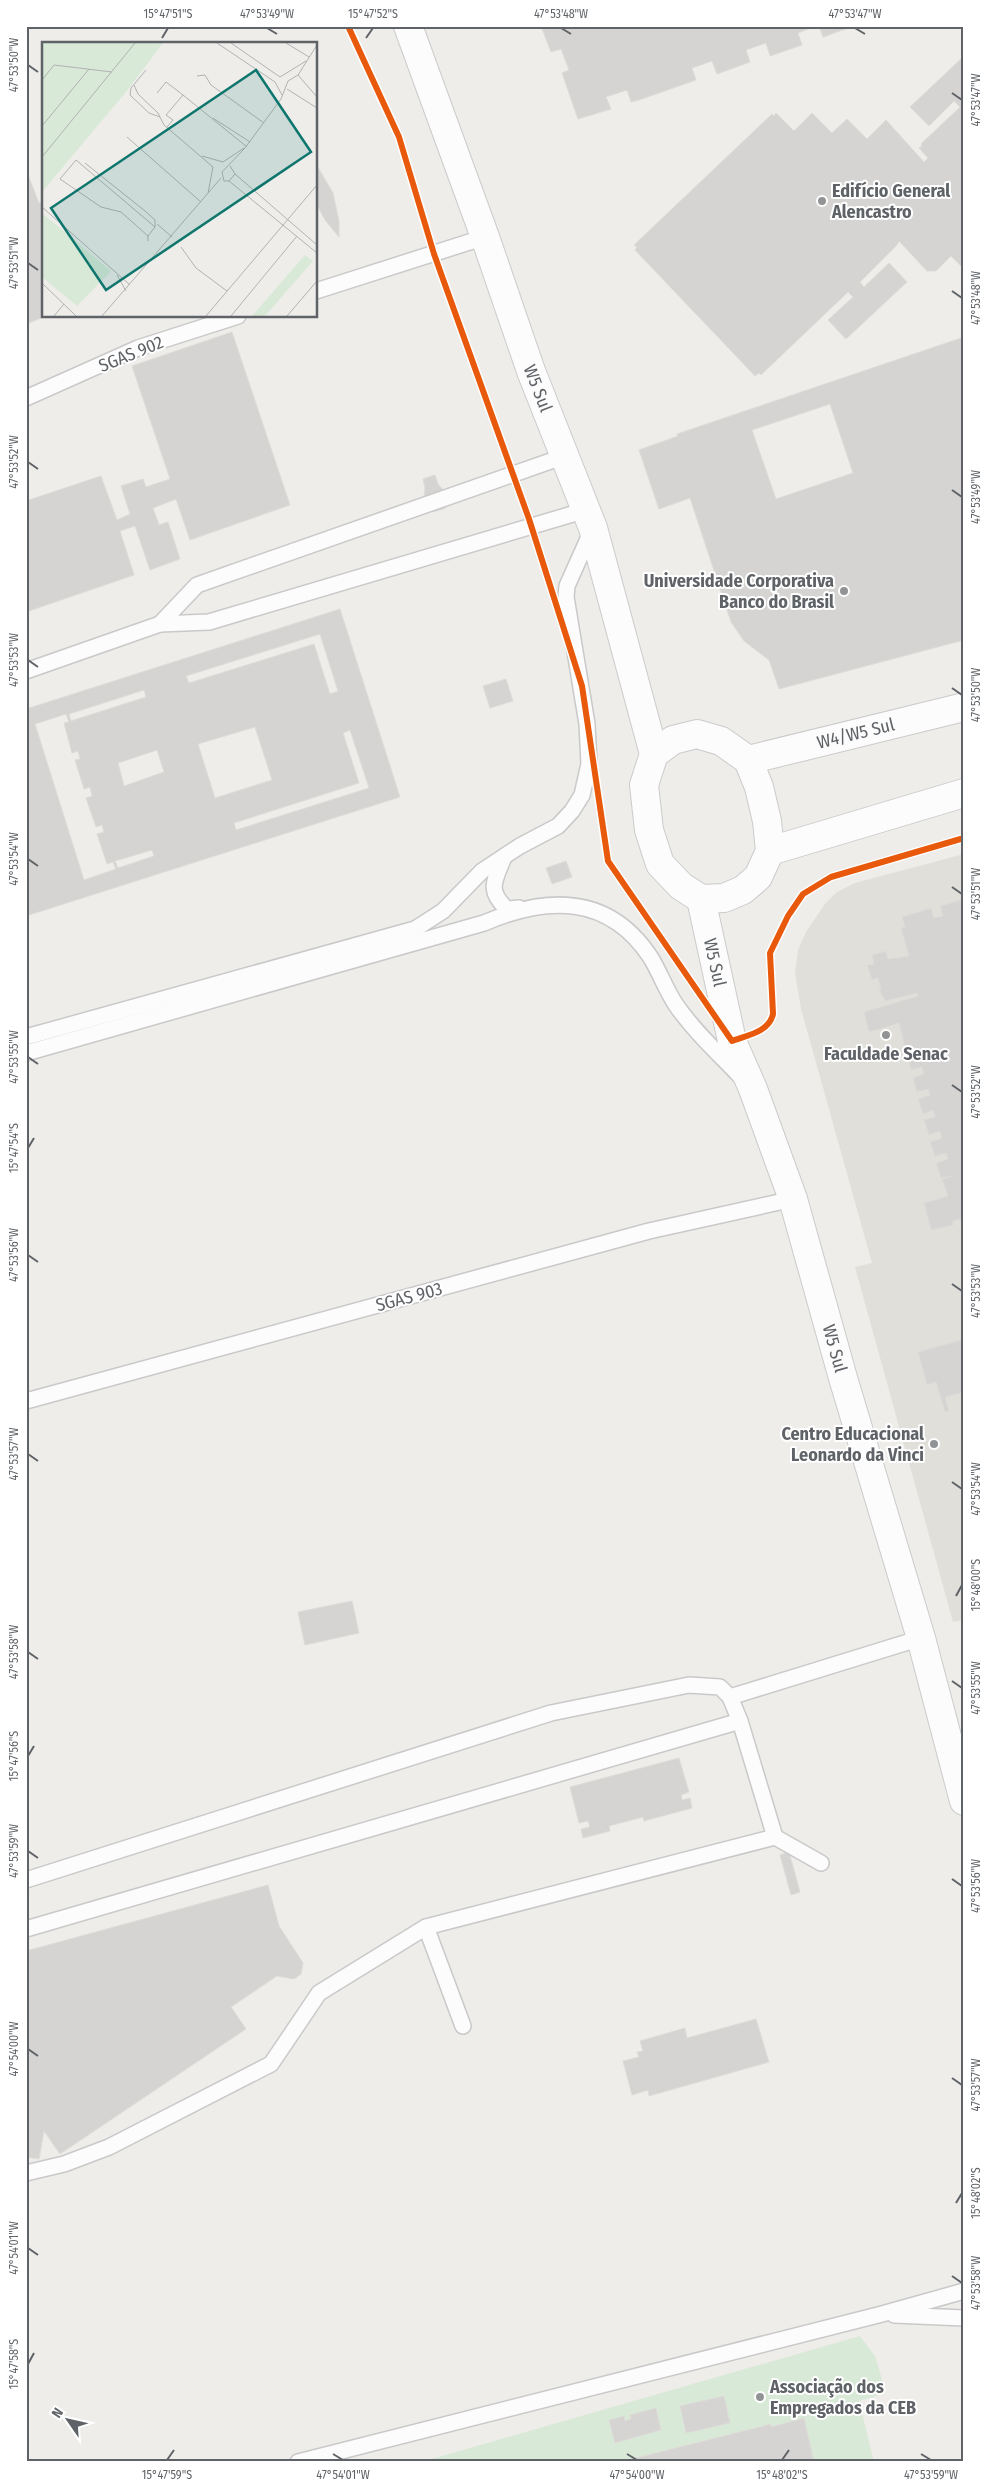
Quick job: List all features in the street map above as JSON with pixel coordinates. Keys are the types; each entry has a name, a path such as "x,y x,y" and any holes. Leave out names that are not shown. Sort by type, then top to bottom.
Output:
{"main road":[{"name":"W5 Sul","path":"408,26 485,237 531,372 589,519 654,754"},
{"name":"W4/W5 Sul","path":"748,760 964,707"},
{"path":"698,734 720,741 748,760 759,787 767,821 770,851 758,877 743,890 724,898 701,899 681,886 660,864 649,830 644,785 654,754 674,740 698,734"},
{"path":"770,851 964,793"},
{"name":"W5 Sul","path":"701,899 732,1042 753,1089 793,1199 843,1378 921,1638 964,1801"}],"lane":[{"path":"318,290 485,237"},
{"name":"SGAS 902","path":"26,398 138,348 232,318"},
{"path":"160,624 197,585 565,456"},
{"path":"26,671 160,624 209,622 589,519"},
{"path":"26,1037 415,929 443,911 456,900 472,880 504,856 558,826 572,812 582,795 589,764 587,724 566,597 567,586 589,519"},
{"path":"504,856 493,889 495,896 507,909 580,906 595,910 624,927 651,958 674,1002 694,1030 753,1089"},
{"path":"26,1053 484,923 523,908"},
{"name":"SGAS 903","path":"26,1401 649,1231 793,1199"},
{"path":"730,1697 921,1638"},
{"path":"26,1880 551,1713 689,1685 720,1687 730,1697 740,1721 774,1836 821,1863"},
{"path":"26,1930 740,1721"},
{"path":"26,2173 64,2164 109,2147 271,2064 319,1993 426,1927 774,1836"},
{"path":"426,1927 463,2026"},
{"path":"298,2462 882,2314 964,2290"},
{"path":"882,2314 964,2318"}],"shaded area":[{"name":"Faculdade Senac","path":"964,854 964,1620 953,1622 855,1267 872,1263 801,1009 795,973 798,950 806,932 825,904 837,892 855,883"}],"green space":[{"name":"Associação dos Empregados da CEB","path":"860,2336 875,2356 886,2393 859,2401 874,2462 421,2462"}],"building":[{"path":"541,26 816,26 798,33 802,45 770,56 766,43 746,50 750,62 717,74 712,61 692,68 696,80 631,102 627,90 606,97 611,109 578,119 562,73 569,70 561,49 551,52"},
{"path":"819,26 854,26 823,37"},
{"name":"Edifício General Alencastro","path":"964,56 964,92 962,94 964,96 964,269 951,256 936,271 927,271 899,241 860,282 864,287 889,263 907,282 846,339 828,320 853,297 848,292 761,375 759,373 755,376 635,250 637,247 634,245 772,114 774,116 776,113 794,131 812,113 832,133 847,119 867,139 886,120 924,162 928,158 919,148 922,146 921,144 960,107 954,101 929,126 910,107"},
{"path":"318,167 333,193 339,221 339,237 325,220 318,207"},
{"path":"26,170 39,203 42,202 42,318 26,324"},
{"path":"232,332 290,505 190,540 176,499 153,508 159,525 168,522 180,559 150,570 135,526 120,531 134,575 26,612 26,501 101,476 117,520 130,514 121,486 143,479 146,487 170,479 132,366"},
{"path":"964,337 964,640 779,689 769,660 744,641 731,622 690,498 659,509 639,450 678,436 677,434","holes":["830,404 853,473 776,499 752,430"]},
{"path":"435,475 438,484 445,492 443,499 446,508 433,512 431,503 424,497 423,479"},
{"path":"340,609 400,797 26,916 26,709","holes":["320,634 338,691 330,694 314,644 189,683 186,676","144,690 146,697 71,721 69,714","66,714 69,722 64,723 72,753 78,751 80,759 75,760 84,789 90,787 92,796 86,798 96,827 102,825 104,832 97,834 107,864 113,862 116,869 84,880 35,724","255,727 272,780 215,798 198,744","350,730 369,788 236,830 234,823 359,783 343,733","157,750 164,772 124,786 118,763","152,850 154,856 118,868 115,861"]},
{"path":"506,679 513,701 490,708 483,686"},
{"path":"566,861 572,877 552,884 546,868"},
{"path":"964,899 964,1218 953,1221 953,1225 931,1230 924,1203 948,1196 942,1179 952,1176 941,1178 936,1163 948,1159 946,1153 935,1156 930,1142 942,1138 940,1131 929,1135 924,1120 935,1117 933,1110 923,1114 918,1099 930,1095 928,1089 917,1092 913,1078 924,1074 922,1067 911,1070 899,1023 869,1032 864,1012 918,996 917,993 885,1001 879,990 881,989 878,978 872,980 867,965 874,964 872,955 886,951 888,959 909,956 901,928 905,927 902,917 931,908 934,918 943,916 940,906"},
{"path":"961,1340 964,1348 964,1392 945,1397 949,1411 945,1412 936,1382 927,1385 918,1352"},
{"path":"352,1601 359,1633 305,1645 298,1612"},
{"path":"679,1758 689,1792 681,1795 682,1800 690,1798 692,1808 644,1821 643,1817 609,1826 610,1831 583,1838 581,1829 590,1827 588,1821 579,1823 570,1787"},
{"path":"789,1852 800,1892 791,1895 780,1855"},
{"path":"268,1885 279,1926 303,1963 301,1974 294,1979 277,1976 231,2007 246,2029 60,2154 44,2131 39,2159 26,2157 26,1951"},
{"path":"756,2019 769,2062 649,2096 648,2090 632,2095 623,2061 639,2057 637,2052 643,2051 640,2041 685,2028 687,2038"},
{"path":"724,2396 730,2423 686,2433 680,2406"},
{"path":"656,2408 661,2430 615,2443 609,2420 624,2416 625,2421 631,2419 630,2415"},
{"path":"804,2418 814,2462 620,2462 771,2424 771,2427"}],"cycle path":[{"path":"348,26 399,137 434,254 529,519 582,686 608,861 732,1041 757,1032 771,1020 773,1014 770,953 788,916 803,894 831,877 964,838"}],"place":[{"name":"Edifício General Alencastro","path":"822,201"},
{"name":"Universidade Corporativa Banco do Brasil","path":"844,591"},
{"name":"Faculdade Senac","path":"886,1035"},
{"name":"Centro Educacional Leonardo da Vinci","path":"934,1444"},
{"name":"Associação dos Empregados da CEB","path":"760,2397"}]}
